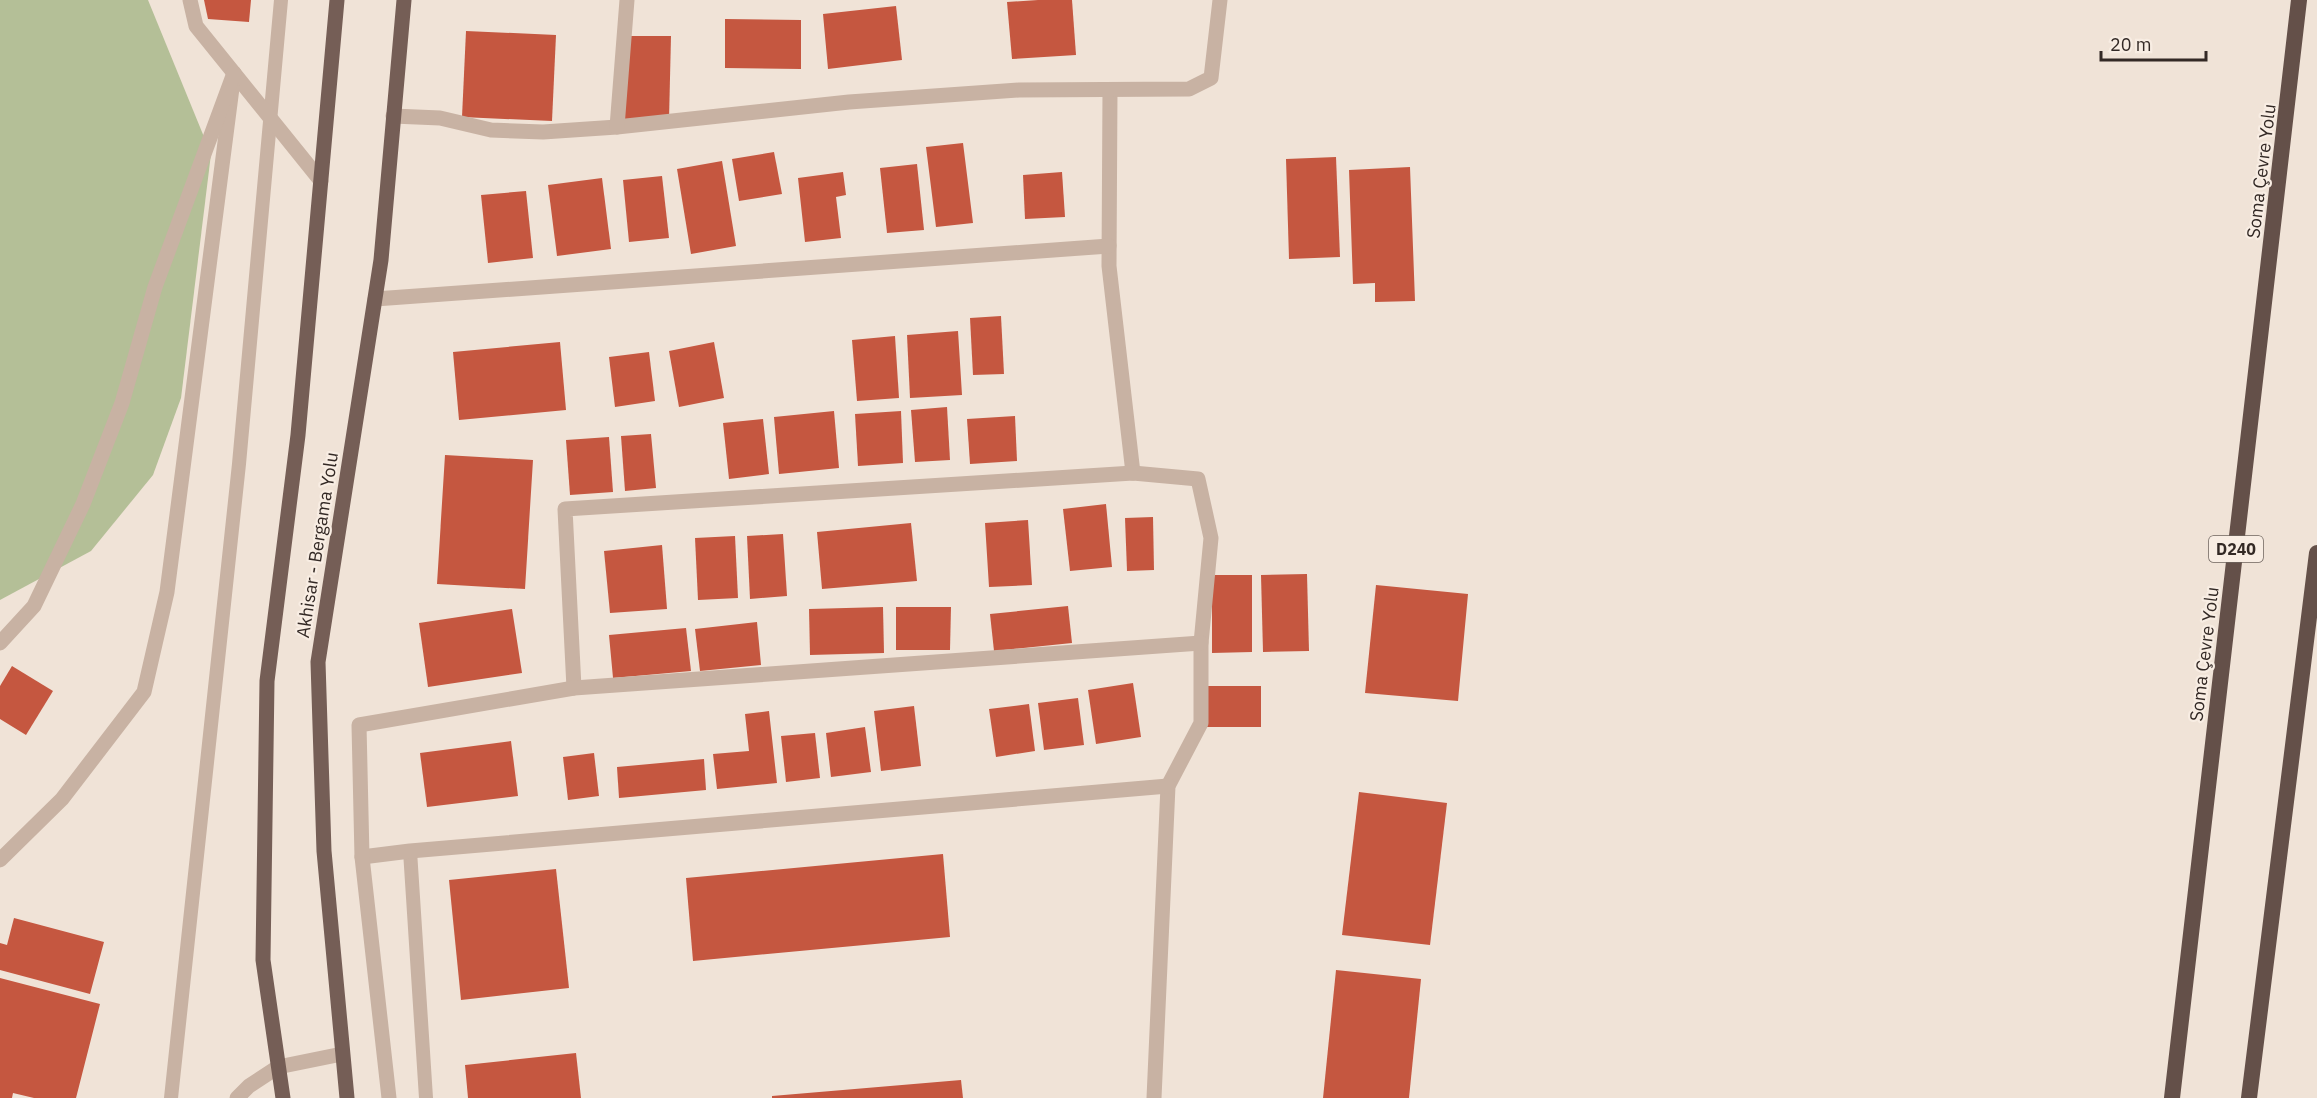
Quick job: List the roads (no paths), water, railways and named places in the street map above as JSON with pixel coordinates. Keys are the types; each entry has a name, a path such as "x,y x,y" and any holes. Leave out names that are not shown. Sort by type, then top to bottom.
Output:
{"highway":[{"name":"Soma Çevre Yolu","path":"2172,1098 2300,0"},
{"path":"2249,1098 2317,553"}],"main road":[{"name":"Akhisar - Bergama Yolu","path":"283,1098 263,960 267,681 298,435 337,0"},
{"name":"Akhisar - Bergama Yolu","path":"347,1098 324,851 318,662 381,260 404,0"}],"street":[{"path":"190,0 196,26 321,181"},
{"path":"617,127 627,0"},
{"path":"393,116 441,118 491,130 543,132 617,127 861,102 1019,90 1189,89 1211,78 1220,0"},
{"path":"0,643 34,606 83,504 122,403 155,287 234,73"},
{"path":"0,860 62,799 144,692 167,592 234,73"},
{"path":"1110,90 1109,266 1133,473"},
{"path":"375,299 1109,246"},
{"path":"574,688 566,509 1133,473 1198,480 1211,538 1201,643 1201,723 1168,786 1154,1098"},
{"path":"389,1098 362,857 359,725 574,688 1201,643"},
{"path":"362,857 410,850 1168,786"},
{"path":"237,1098 249,1086 278,1066 342,1054"}],"lane":[{"path":"171,1098 238,476 281,0"},
{"path":"410,850 426,1098"}]}
